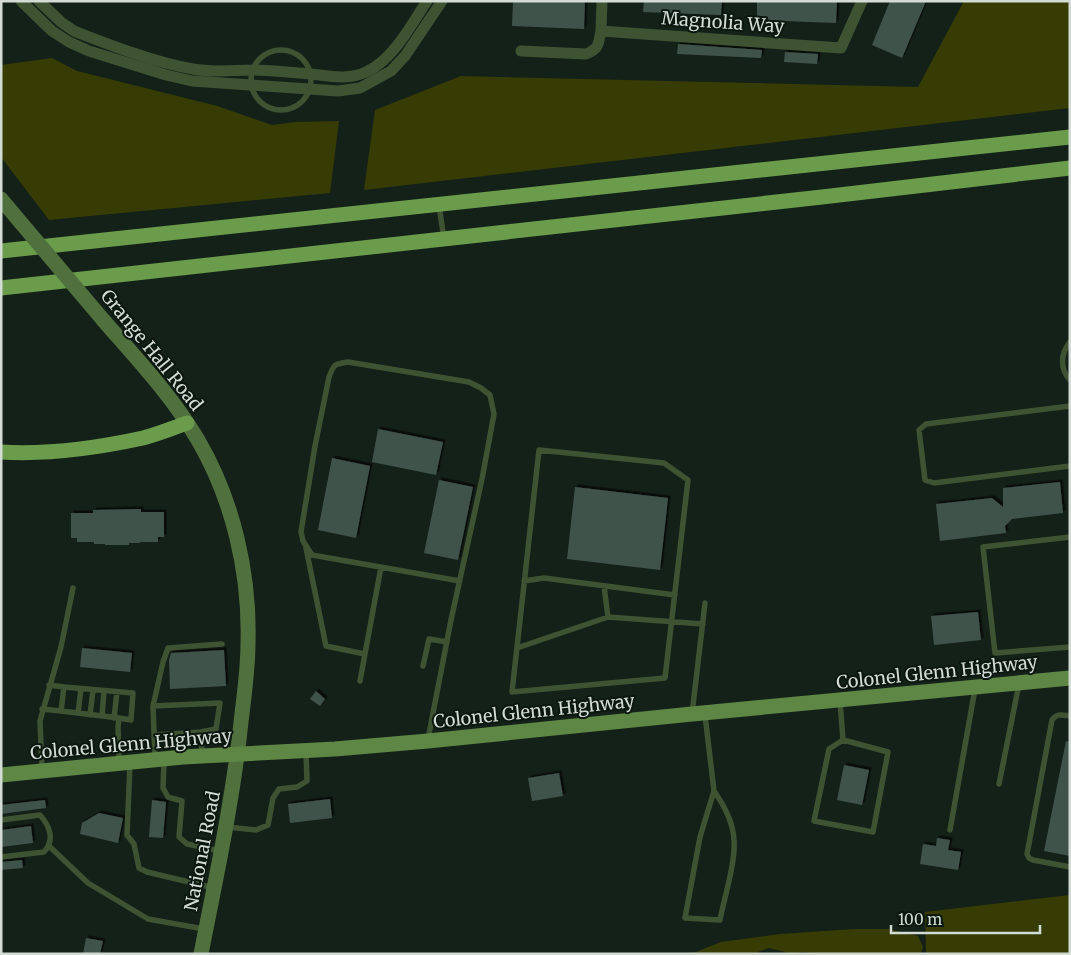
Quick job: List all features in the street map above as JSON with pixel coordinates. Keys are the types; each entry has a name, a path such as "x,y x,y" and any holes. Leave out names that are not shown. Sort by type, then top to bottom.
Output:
{"highway":[{"path":"1,251 1070,137"},
{"path":"1,288 444,240 1070,168"},
{"path":"1013,174 1070,173"},
{"path":"1,452 46,452 94,447 145,437 187,423"}],"main road":[{"name":"Grange Hall Road","path":"1,199 160,385 187,423 207,457 222,492 235,533 245,580 248,618 248,650 238,754"},
{"name":"Colonel Glenn Highway","path":"1,775 159,759 428,742 699,713 1070,678"},
{"name":"National Road","path":"201,954 238,754"}],"street":[{"path":"21,1 52,31 69,42 97,54 166,75 192,81 338,91 360,88 391,71 405,56 442,1"},
{"path":"43,5 74,31 170,64 194,69 310,73 336,78 350,78 366,73 381,64 427,1"},
{"path":"521,51 586,54 595,50 598,46 601,31 602,1"},
{"name":"Magnolia Way","path":"601,31 842,48 862,1"}],"lane":[{"path":"38,18 43,5"},
{"path":"276,51 290,52 301,58 310,73 310,89 304,100 295,107 282,110 267,107 257,99 251,85 253,70 258,61 266,54 276,51"},
{"path":"439,204 444,240"},
{"path":"1070,342 1063,354 1062,361 1063,370 1070,380"},
{"path":"365,654 326,646 305,543 301,532 329,377 333,366 348,362 469,382 490,395 494,414 428,742"},
{"path":"1070,406 926,424 919,430 925,480 934,484 1070,466"},
{"path":"539,450 664,463 688,480 675,595 665,678 512,692 539,450"},
{"path":"1070,537 983,547 995,653 1070,646"},
{"path":"305,543 312,554 460,582"},
{"path":"360,681 380,567"},
{"path":"524,581 544,578 675,595"},
{"path":"604,586 608,617"},
{"path":"42,770 40,720 61,647 73,588"},
{"path":"705,603 699,713 714,791 724,804 731,822 734,854 720,920 685,918 700,837 714,791"},
{"path":"517,648 608,617 703,624"},
{"path":"423,666 429,639 447,642"},
{"path":"221,851 187,844 179,837 182,801 168,797 163,788 154,735 153,706 168,648 222,644"},
{"path":"999,784 1020,682"},
{"path":"42,709 130,720 133,694 49,685"},
{"path":"61,712 64,687"},
{"path":"950,830 975,687"},
{"path":"78,713 80,688"},
{"path":"90,715 93,690"},
{"path":"102,716 104,691"},
{"path":"117,692 118,727 125,762 127,835 134,844 139,868 147,872 214,888"},
{"path":"840,700 843,740"},
{"path":"153,706 220,703 216,729 201,732 154,735"},
{"path":"1070,716 1060,714 1054,716 1052,720 1028,854 1029,858 1033,860 1070,867"},
{"path":"201,732 202,756"},
{"path":"843,740 888,752 874,832 814,821 829,749 843,740"},
{"path":"226,827 256,830 268,825 273,798 279,789 298,787 307,781 306,751"},
{"path":"1,820 40,815 48,823 50,834 49,846 44,852 1,857"},
{"path":"49,846 88,883 148,919 206,930"}],"green space":[{"path":"964,1 1070,1 1070,108 364,190 375,110 461,76 918,87"},
{"path":"52,58 77,71 217,106 272,125 296,122 339,121 330,193 49,220 1,157 1,65"},
{"path":"1070,895 1070,954 926,954 925,912"},
{"path":"854,929 888,929 918,936 923,947 921,953 820,954 802,952 793,954 769,948 757,954 679,954 696,952 721,942 780,934"}],"building":[{"path":"513,1 585,1 584,29 512,26"},
{"path":"644,1 722,1 721,15 643,12"},
{"path":"757,1 837,1 836,23 757,20"},
{"path":"890,1 926,1 902,58 872,45"},
{"path":"678,44 762,50 761,58 677,54"},
{"path":"785,52 818,54 817,64 784,62"},
{"path":"378,429 443,442 436,475 372,462"},
{"path":"332,458 370,466 356,538 318,530"},
{"path":"439,480 473,487 458,560 424,553"},
{"path":"1060,482 1063,513 1012,519 1005,526 1006,533 940,541 936,504 992,498 1003,507 1003,488"},
{"path":"575,487 668,498 660,570 567,559"},
{"path":"141,509 141,512 164,512 164,537 158,537 158,542 105,545 94,544 94,542 77,542 77,538 71,538 71,513 93,513 93,510"},
{"path":"978,612 981,640 934,645 931,616"},
{"path":"82,648 132,653 130,672 80,667"},
{"path":"224,650 226,686 170,689 169,660 171,653"},
{"path":"316,691 325,699 320,706 310,699"},
{"path":"1066,741 1070,742 1070,856 1044,851"},
{"path":"844,765 869,770 862,805 837,800"},
{"path":"559,773 563,796 532,801 528,778"},
{"path":"330,799 332,818 290,823 288,804"},
{"path":"45,800 46,808 1,814 1,805"},
{"path":"152,800 166,802 163,838 149,837"},
{"path":"99,813 123,818 118,843 80,834 82,823"},
{"path":"31,826 33,843 1,847 1,830"},
{"path":"937,838 950,840 948,850 961,852 958,870 920,864 923,844 936,846"},
{"path":"22,860 23,868 1,870 1,862"},
{"path":"86,938 103,941 100,954 83,954"}]}
